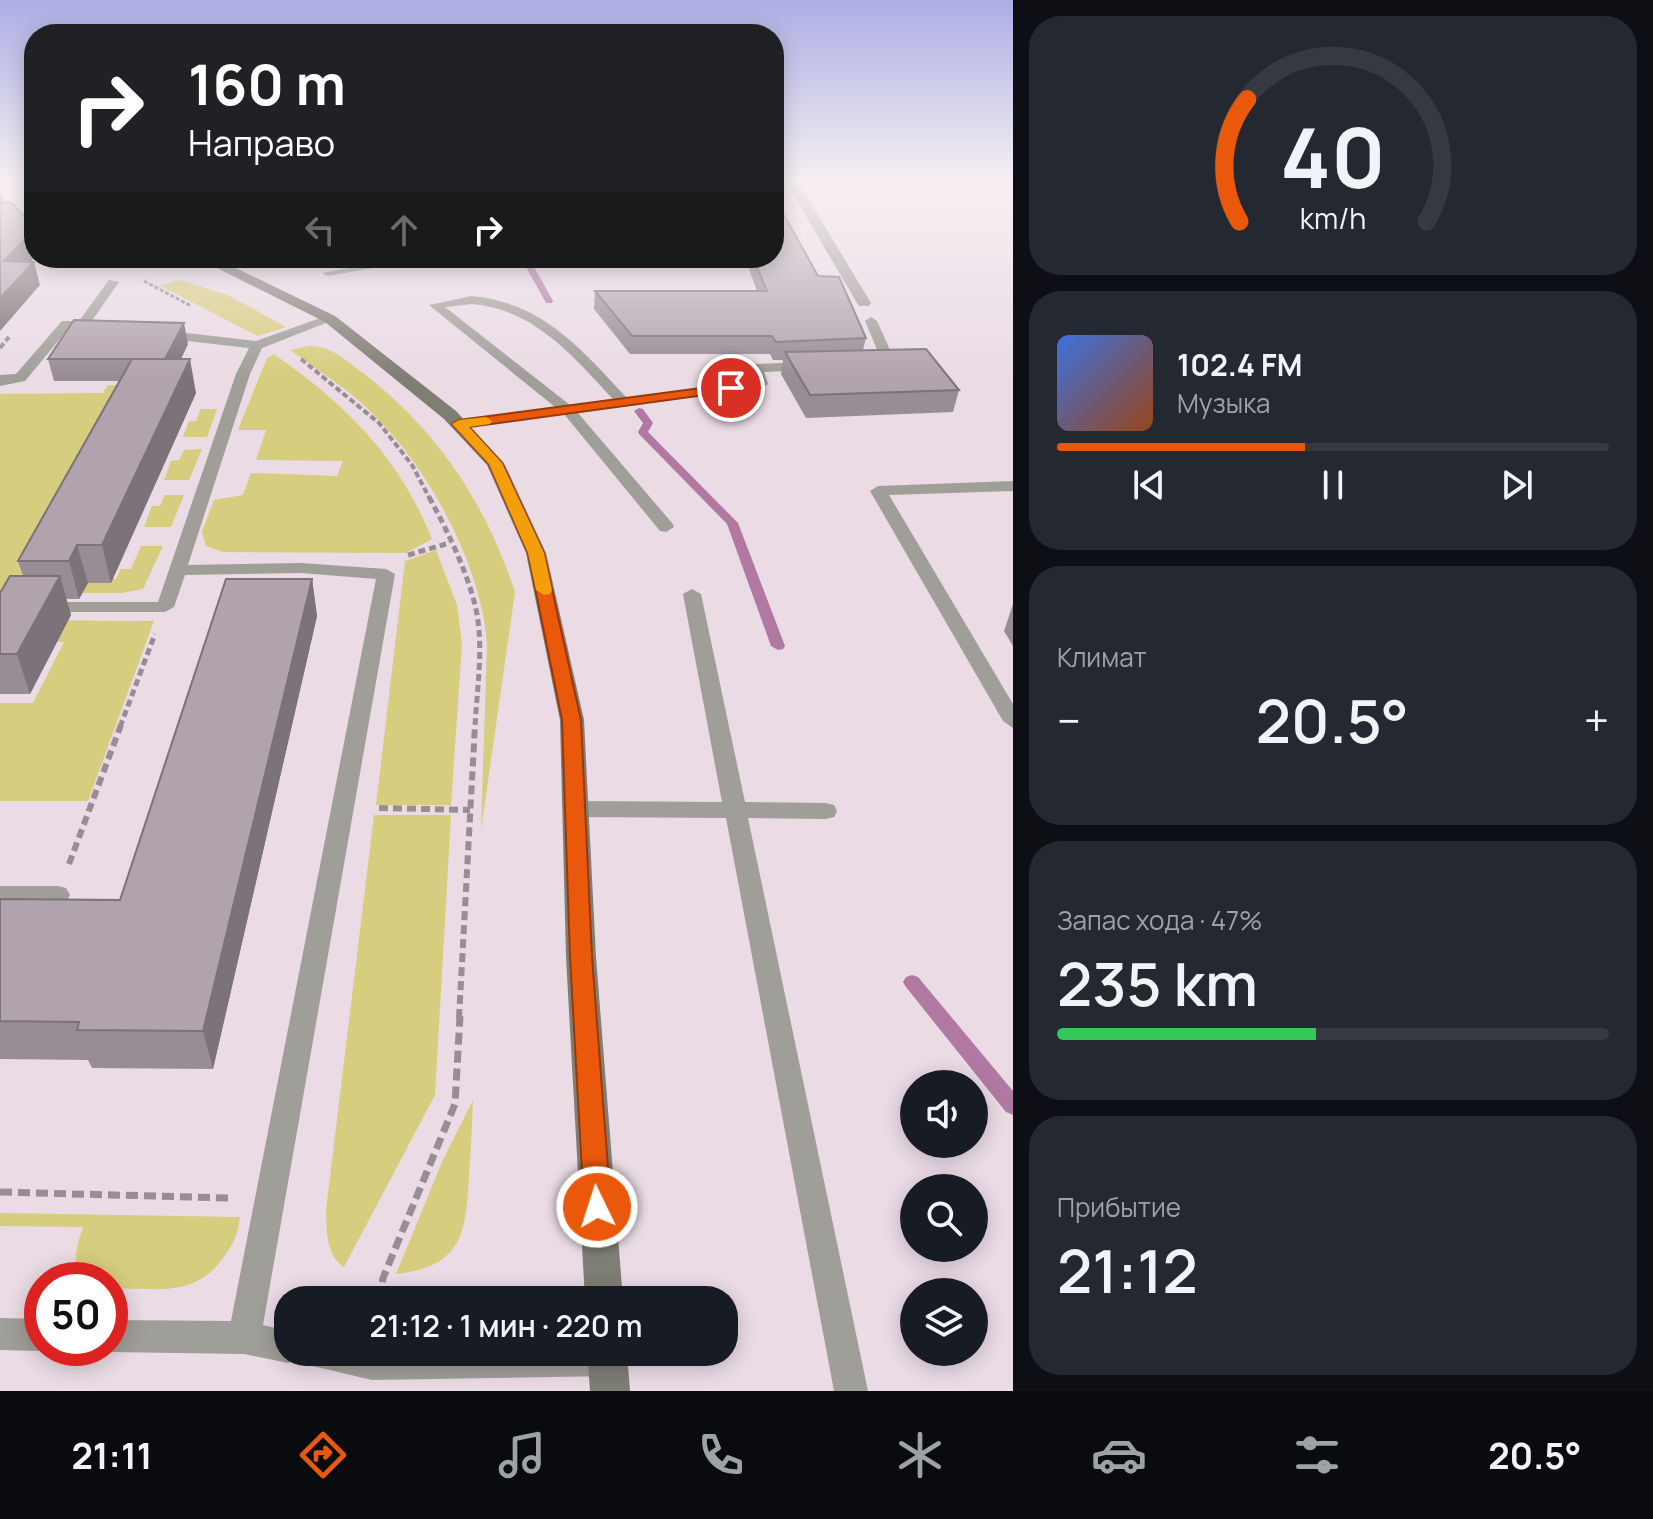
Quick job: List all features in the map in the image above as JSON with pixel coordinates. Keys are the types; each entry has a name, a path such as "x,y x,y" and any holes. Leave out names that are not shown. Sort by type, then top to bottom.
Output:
{"main road":[{"path":"225,268 330,319 459,424 495,463 536,553 572,720 581,957 603,1286"}],"street":[{"path":"831,247 864,303"}],"lane":[{"path":"328,273 360,268"},
{"path":"83,324 113,282"},
{"path":"623,402 565,341 516,308 474,300 435,305 568,410 666,527"},
{"path":"146,332 257,345 330,319"},
{"path":"859,364 889,363 871,321"},
{"path":"0,382 4,378 20,378 66,324 114,328"},
{"path":"0,607 165,607 243,374 257,345"},
{"path":"459,424 761,384 756,368 830,365"},
{"path":"1013,486 878,491 1013,721"},
{"path":"178,570 301,568 386,574 244,1338"},
{"path":"692,594 851,1391"},
{"path":"575,809 826,811"},
{"path":"0,895 58,895"},
{"path":"0,1334 24,1335"},
{"path":"128,1336 244,1338 274,1344"},
{"path":"549,1366 608,1367"}],"path":[{"path":"0,348 9,337"},
{"path":"58,895 156,632"},
{"path":"343,808 470,810"},
{"path":"0,1192 270,1200"}],"shaded area":[{"path":"179,280 228,295 286,327 258,336 160,286"},
{"path":"309,346 331,351 363,373 390,395 436,444 473,498 503,559 515,592 481,830 487,644 475,583 449,520 432,489 393,435 353,396 290,350"},
{"path":"274,354 324,393 367,434 403,482 432,539 406,553 223,552 206,546 202,532 214,500 243,495 251,473 337,476 343,461 256,460 266,430 238,430 267,358"},
{"path":"108,385 140,385 29,580 116,579 121,569 131,569 141,546 163,546 143,589 122,593 0,593 0,394 103,393"},
{"path":"201,409 217,409 207,437 183,437 189,421 196,421"},
{"path":"202,449 189,480 164,480 171,461 179,460 184,450"},
{"path":"165,495 184,495 171,527 144,527 152,506 160,506"},
{"path":"436,550 457,605 462,644 451,805 376,805 405,561"},
{"path":"1,620 154,621 88,801 0,801 0,703 33,703 64,642 42,641"},
{"path":"374,815 451,815 435,1095 344,1267 330,1249 326,1210"},
{"path":"473,1100 466,1214 462,1230 448,1255 435,1264 396,1274 442,1162"},
{"path":"0,1213 240,1217 231,1246 209,1273 184,1286 156,1289 128,1288 128,1262 76,1262 83,1227 0,1226"}],"building":[{"path":"0,247 17,247 4,261 24,262 24,268 28,268 0,298"},
{"path":"784,247 802,247 818,276 839,277 866,338 776,342 772,336 632,336 595,291 767,291 757,268 784,268"},
{"path":"74,320 184,323 165,359 48,359"},
{"path":"926,349 959,390 810,395 785,352"},
{"path":"132,359 190,359 102,545 77,545 69,561 18,561"},
{"path":"10,576 60,576 17,654 0,654 0,593"},
{"path":"226,579 312,579 203,1031 77,1030 79,1022 0,1021 0,899 120,900"}],"waterway":[{"path":"531,268 549,301"},
{"path":"639,411 648,423 643,432 732,523 778,646"},
{"path":"912,982 1013,1106"}],"slow traffic":[{"path":"486,421 459,424 495,463 536,553 544,590"}],"route":[{"path":"597,1207 581,957 572,720 536,553 495,463 459,424 731,388"}]}
